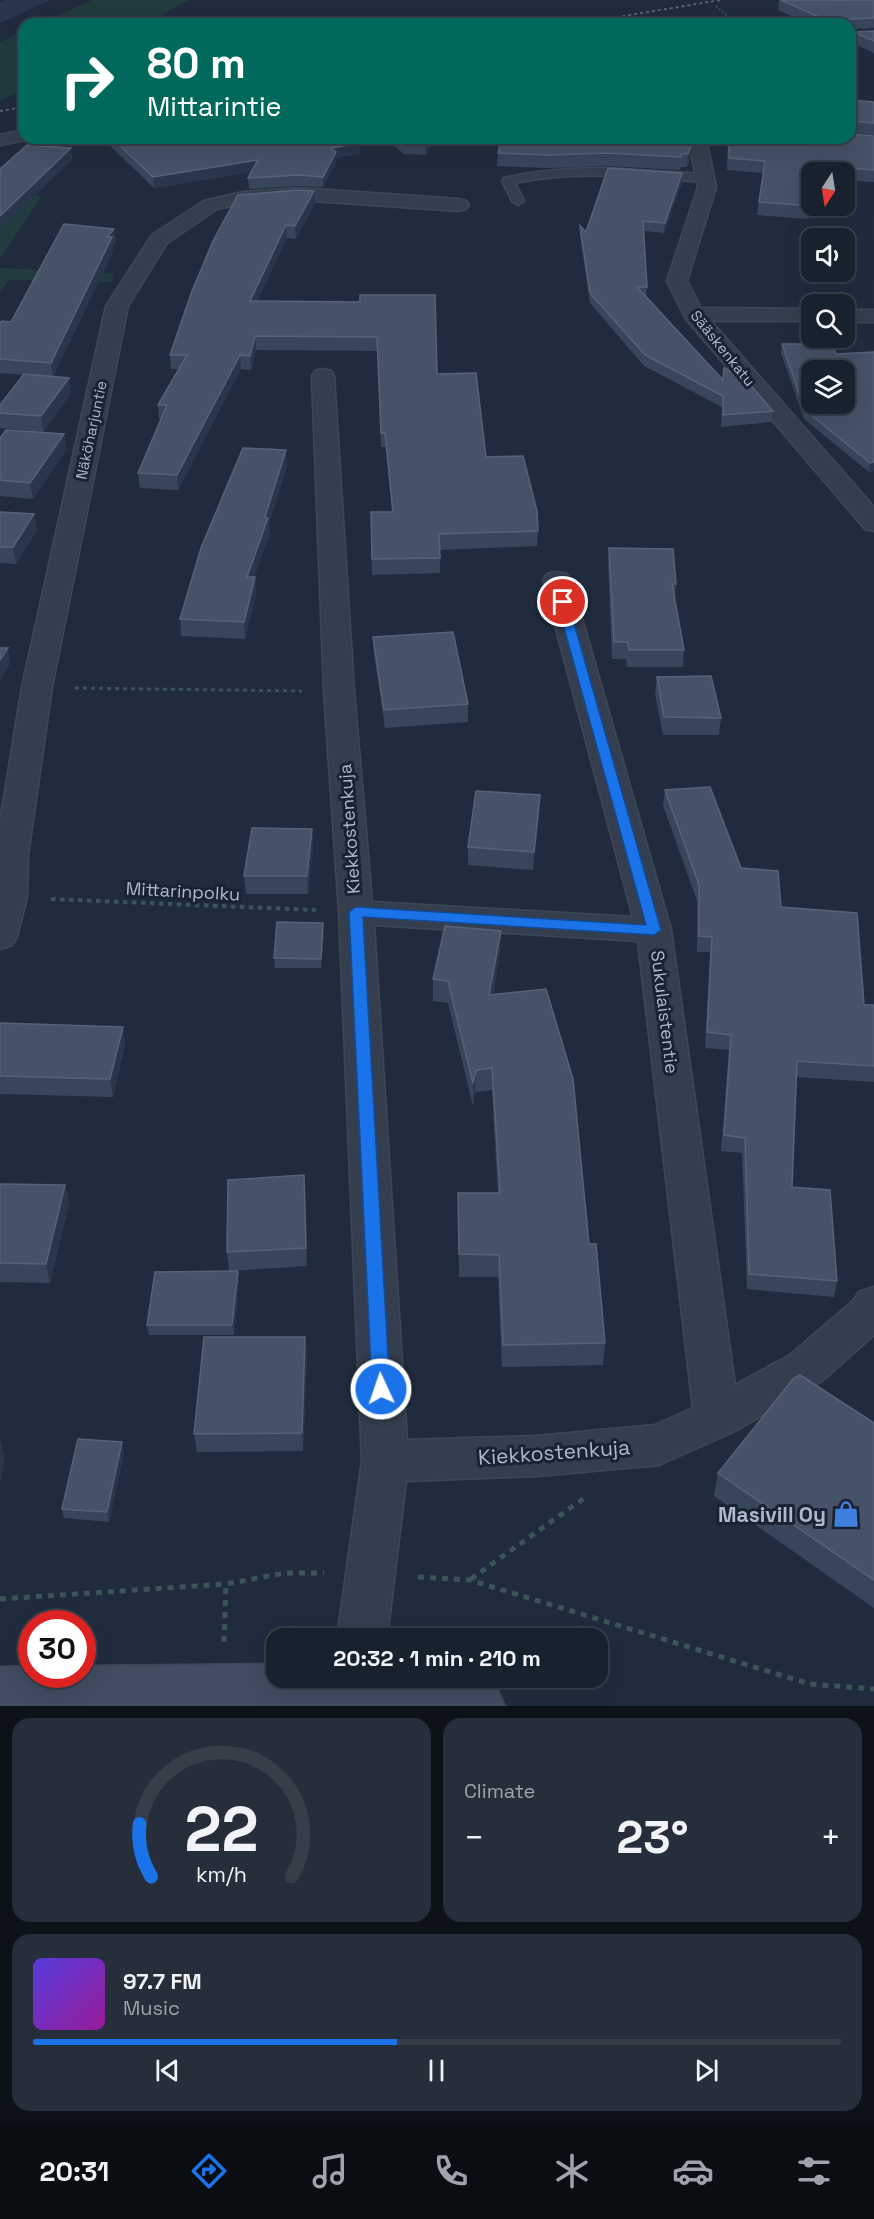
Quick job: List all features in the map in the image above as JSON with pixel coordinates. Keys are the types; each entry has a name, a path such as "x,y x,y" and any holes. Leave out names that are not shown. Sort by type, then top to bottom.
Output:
{"street":[{"path":"0,140 18,136"},
{"name":"Sääskenkatu","path":"697,144 707,187 677,281 694,314 874,523"},
{"name":"Näköharjuntie","path":"0,937 10,897 11,855 37,687 117,306 159,239 211,205 243,198 299,194 459,205"},
{"path":"694,314 801,315"},
{"path":"855,316 874,316"},
{"name":"Kiekkostenkuja","path":"323,376 339,691 356,912 385,1461 363,1628"},
{"name":"Sukulaistentie","path":"556,580 654,930 717,1418"},
{"path":"356,912 654,930"},
{"path":"717,1418 806,1368 867,1315 874,1305"},
{"name":"Kiekkostenkuja","path":"385,1461 537,1456 659,1445 717,1418"},
{"path":"20,1696 266,1687"},
{"path":"384,1688 479,1706"}],"lane":[{"path":"518,201 508,181 532,175 576,171 705,178"}],"path":[{"path":"716,6 726,18"},
{"path":"37,687 192,692 339,691"},
{"name":"Mittarinpolku","path":"10,897 356,912"},
{"path":"470,1580 593,1492"},
{"path":"0,1599 226,1584 285,1573 371,1574 470,1580 810,1684 874,1689"},
{"path":"222,1689 226,1584"}],"green space":[{"path":"92,0 189,0 155,18 52,18"},
{"path":"18,34 18,91 0,101 0,42"},
{"path":"22,194 42,196 0,258 0,212"},
{"path":"0,268 114,273 110,282 9,280 0,292"}],"building":[{"path":"781,0 874,0 874,18 822,18"},
{"path":"874,31 874,41 856,33"},
{"path":"856,100 874,102 874,123 856,121"},
{"path":"856,134 874,136 874,170 855,168 855,162 801,162 801,205 759,202 765,161 729,158 729,144 856,144"},
{"path":"118,144 354,144 331,148 336,152 323,177 298,175 248,178 258,160 153,177"},
{"path":"500,144 691,144 691,146 688,154 681,154 681,157 607,153 549,155 498,153"},
{"path":"27,145 71,148 0,216 0,169"},
{"path":"608,168 682,173 665,223 643,221 647,287 637,287 723,380 724,368 746,380 773,411 723,415 723,396 645,355 590,293 580,226 586,232"},
{"path":"298,190 314,191 295,226 286,225 250,301 360,302 360,295 435,295 437,374 476,373 486,457 523,456 537,511 538,531 439,534 440,558 372,559 371,512 393,512 385,433 381,433 377,337 255,336 250,356 240,355 177,475 138,473 167,405 158,405 187,355 170,355 192,291 214,239 217,239 215,237 238,195"},
{"path":"64,224 114,229 107,237 112,237 51,363 0,359 0,323 2,321 11,322"},
{"path":"782,344 801,344 801,348 834,348 836,354 874,352 874,462 870,463 810,414 855,414 855,360 801,360 801,399"},
{"path":"24,374 69,378 41,416 0,413 0,405"},
{"path":"6,430 64,434 30,483 0,480 0,438"},
{"path":"243,448 286,450 265,517 268,518 247,577 255,577 244,622 180,619 201,548"},
{"path":"0,512 34,514 13,547 0,547"},
{"path":"609,548 673,549 676,584 672,584 684,650 629,650 627,642 614,642"},
{"path":"453,632 468,704 384,710 373,637"},
{"path":"0,648 8,648 0,660"},
{"path":"711,676 721,718 664,717 657,677"},
{"path":"710,787 741,868 778,871 781,907 857,913 864,1005 874,1005 874,1066 797,1061 792,1187 830,1190 837,1281 749,1274 745,1138 724,1135 731,1035 707,1032 712,937 699,936 699,885 665,790"},
{"path":"476,791 540,795 534,852 468,847"},
{"path":"252,828 312,829 307,876 244,876"},
{"path":"277,922 323,923 321,959 274,958"},
{"path":"445,926 501,931 489,995 546,989 573,1079 589,1244 596,1244 605,1343 503,1345 499,1255 459,1254 458,1193 500,1193 492,1068 476,1070 473,1083 448,981 433,979"},
{"path":"0,1023 123,1027 110,1079 0,1076"},
{"path":"304,1175 306,1248 227,1252 228,1180"},
{"path":"0,1184 65,1185 46,1264 0,1263"},
{"path":"238,1271 232,1325 147,1325 155,1272"},
{"path":"204,1337 305,1337 302,1433 194,1434"},
{"path":"800,1375 874,1423 874,1580 718,1473 793,1379"},
{"path":"78,1439 122,1442 107,1512 62,1509"}],"railway":[{"path":"612,18 721,0"},
{"path":"0,111 18,108"}],"place":[{"name":"Masivill Oy","path":"846,1514"}],"route":[{"path":"381,1389 356,912 654,930 563,602"}]}
